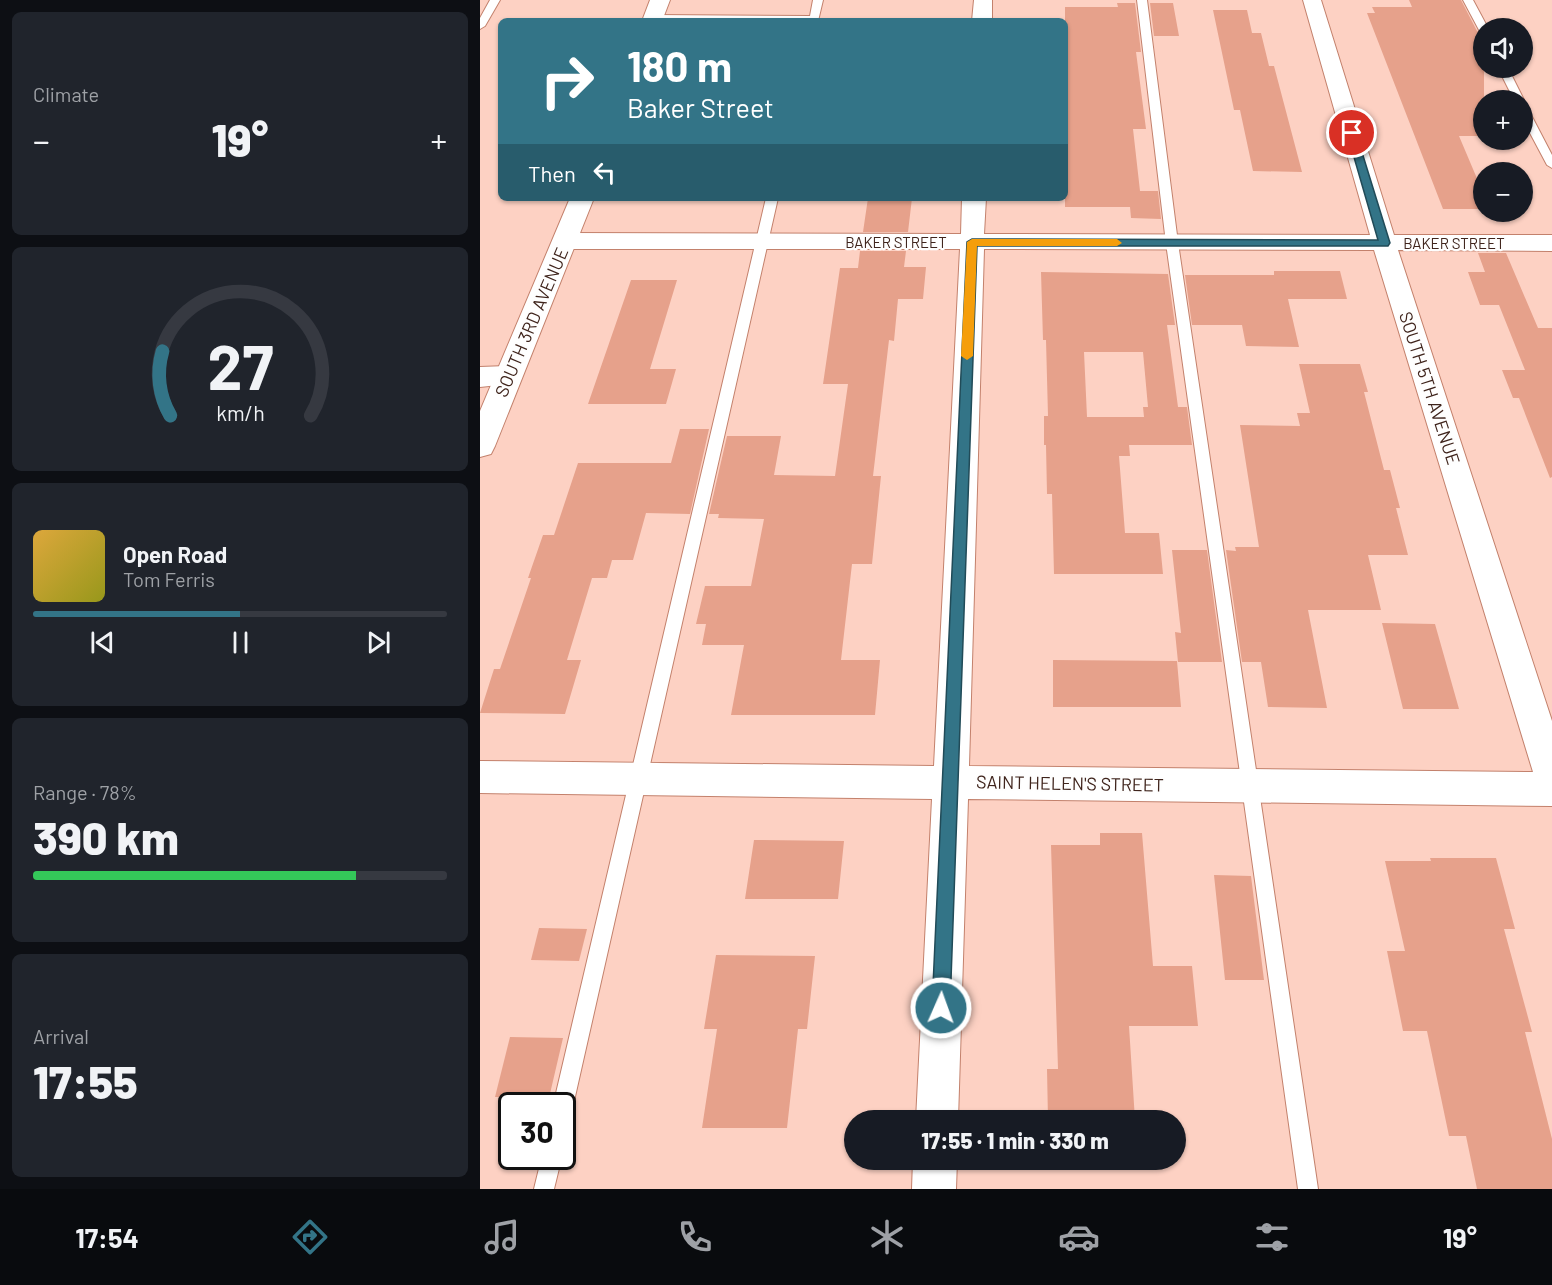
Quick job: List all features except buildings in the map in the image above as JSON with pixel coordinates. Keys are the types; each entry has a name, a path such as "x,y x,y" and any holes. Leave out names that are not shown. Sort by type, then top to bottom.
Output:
{"street":[{"path":"982,18 983,0"},
{"name":"SOUTH 5TH AVENUE","path":"1312,0 1384,243 1552,775"},
{"name":"SOUTH 3RD AVENUE","path":"480,446 581,201"},
{"path":"937,1110 974,201"},
{"name":"BAKER STREET","path":"565,241 1552,243"},
{"path":"480,377 507,376"},
{"name":"SAINT HELEN'S STREET","path":"480,777 1552,789"},
{"path":"934,1189 935,1170"}],"lane":[{"path":"480,26 495,0"},
{"path":"814,18 818,0"},
{"path":"1142,0 1173,243 1308,1189"},
{"path":"1468,0 1478,18"},
{"path":"655,13 768,18"},
{"path":"1533,128 1552,165"},
{"path":"566,1092 771,201"},
{"path":"544,1189 549,1170"}],"slow traffic":[{"path":"967,356 972,242 1117,243"}],"route":[{"path":"941,1008 972,242 1384,243 1352,133"}]}
